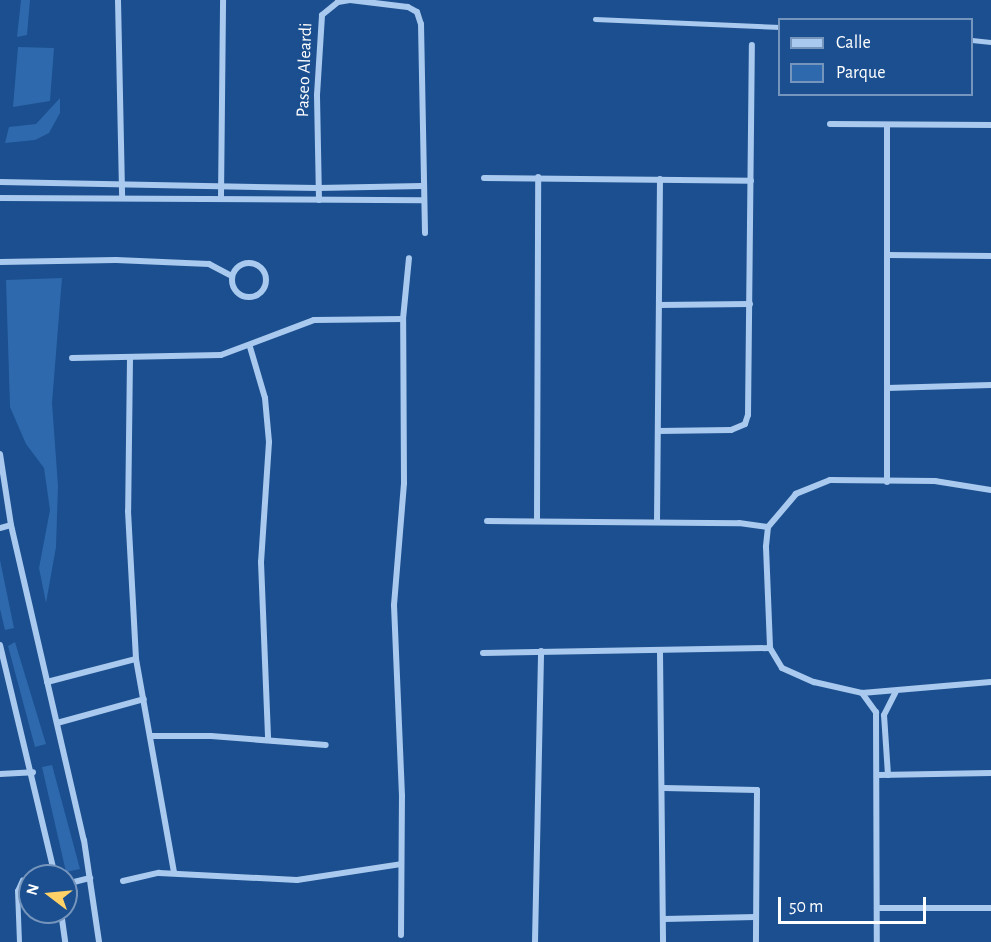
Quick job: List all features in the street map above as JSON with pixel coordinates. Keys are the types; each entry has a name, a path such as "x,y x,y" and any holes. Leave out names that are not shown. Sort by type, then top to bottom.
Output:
{"street":[{"path":"117,0 122,197"},
{"path":"221,197 223,0"},
{"name":"Paseo Aleardi","path":"319,200 317,95 322,15 338,2 350,0 408,7 420,18 422,200 425,233"},
{"path":"658,431 731,430 745,424 750,404 752,45"},
{"path":"830,124 991,125"},
{"path":"887,125 887,482"},
{"path":"537,521 538,177"},
{"path":"484,178 752,181"},
{"path":"657,522 660,179"},
{"path":"0,182 318,188 422,186"},
{"path":"0,198 221,197 422,200"},
{"path":"887,255 991,256"},
{"path":"401,936 394,605 404,483 403,319 409,258"},
{"path":"0,262 116,260 209,264 232,276 236,292 246,297 257,296 265,286 263,270 253,263 241,264 232,276"},
{"path":"659,305 750,304"},
{"path":"72,358 221,355 250,347 314,320 403,319"},
{"path":"250,347 265,398 269,442 261,562 268,740"},
{"path":"130,358 128,511 136,659 152,736 174,873"},
{"path":"887,388 991,385"},
{"path":"0,454 11,525 90,878 99,942"},
{"path":"991,490 935,481 830,480 796,494 768,527 770,648 782,668 798,676 862,693 895,693 991,682"},
{"path":"487,521 657,522 768,527"},
{"path":"0,528 11,525"},
{"path":"0,645 33,772 53,864"},
{"path":"483,653 660,652 770,648"},
{"path":"535,942 541,651"},
{"path":"660,652 664,788 663,942"},
{"path":"47,682 136,659"},
{"path":"862,693 876,712 879,775 877,942"},
{"path":"888,775 885,715 895,693"},
{"path":"57,723 144,699"},
{"path":"152,736 268,740 326,745"},
{"path":"0,774 33,772"},
{"path":"879,775 991,773"},
{"path":"664,788 757,790 756,942"},
{"path":"123,881 174,873 297,880 401,864"},
{"path":"78,881 90,878"},
{"path":"877,908 991,908"},
{"path":"664,919 756,917"},
{"path":"63,924 65,942"}],"lane":[{"path":"595,19 778,27"},
{"path":"973,40 991,42"},
{"path":"18,889 18,916"},
{"path":"18,924 19,942"}],"green space":[{"path":"21,0 30,0 27,35 17,37"},
{"path":"18,47 54,48 50,101 13,107"},
{"path":"60,98 60,113 49,133 35,140 5,143 9,127 36,124"},
{"path":"62,278 52,403 58,486 56,547 46,603 39,568 50,510 44,468 26,444 10,407 6,280"},
{"path":"0,560 14,628 5,630 0,609"},
{"path":"15,642 46,744 35,747 8,646"},
{"path":"52,765 80,869 78,869 78,864 64,864 42,767"}]}
